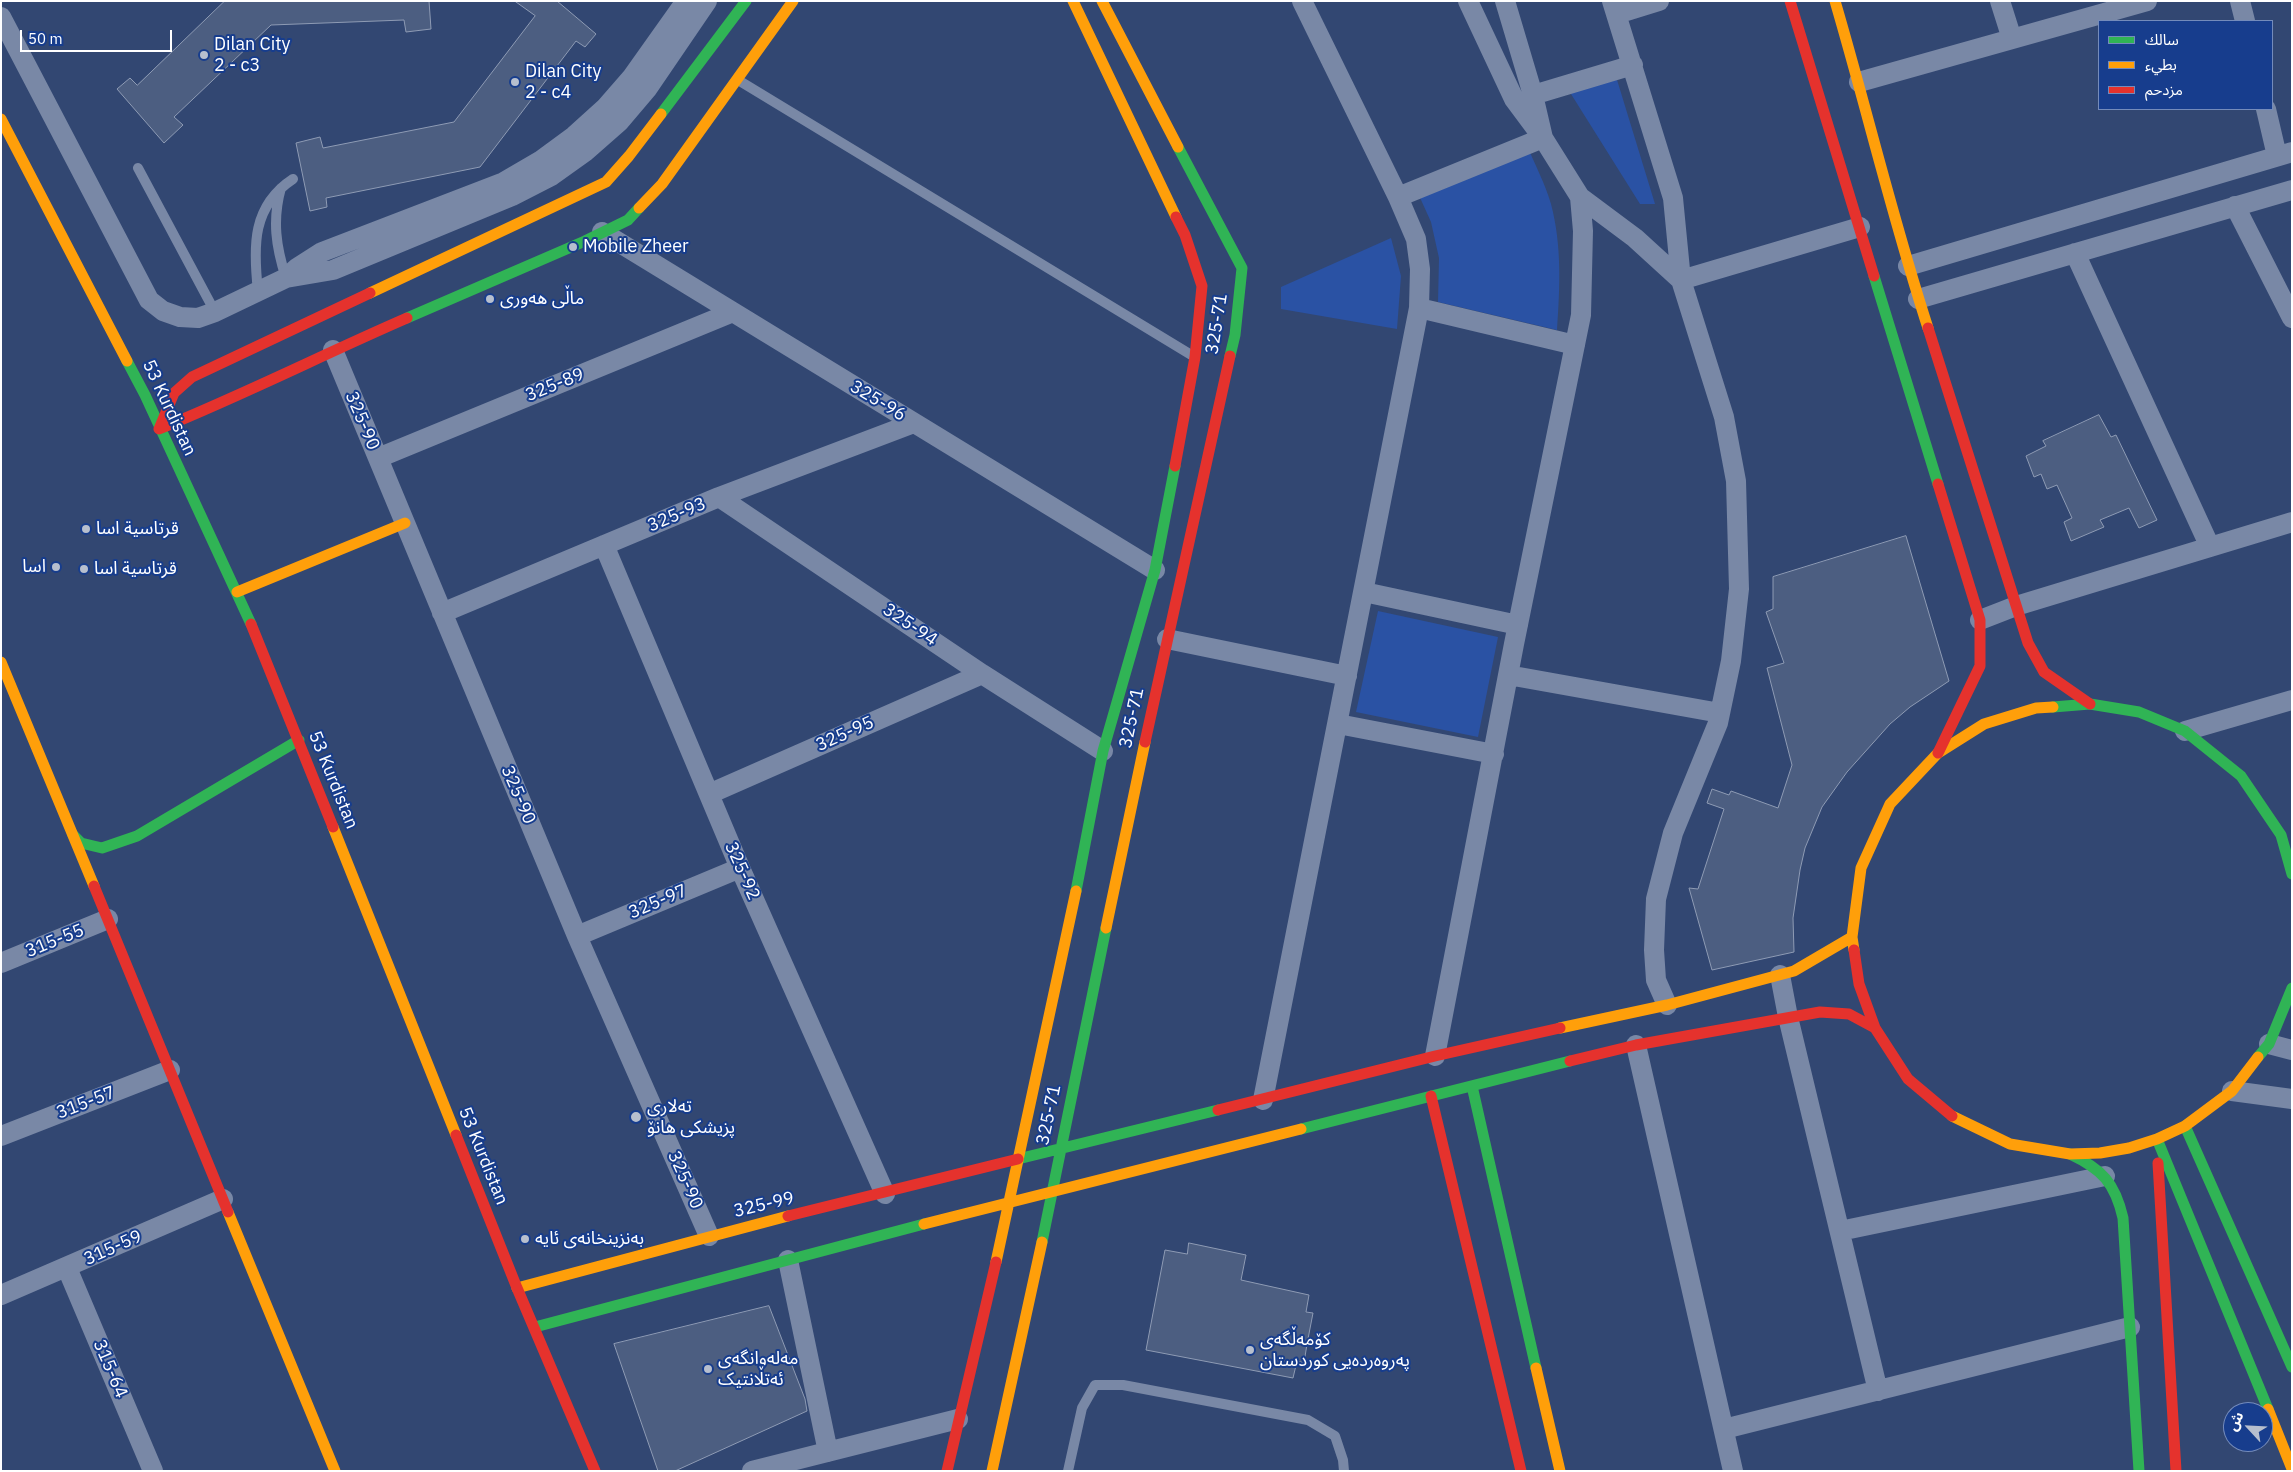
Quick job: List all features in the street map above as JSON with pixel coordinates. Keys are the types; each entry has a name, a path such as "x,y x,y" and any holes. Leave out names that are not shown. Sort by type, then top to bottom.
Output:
{"street":[{"path":"286,278 297,268 322,252 504,182 540,161 574,136 605,108 632,77 686,1"},
{"path":"1,17 149,300 163,311 180,317 198,318 215,312 286,278 333,270 512,196 551,176 586,151 619,122 647,89 707,1"},
{"path":"159,429 174,393 192,377 606,182 629,156 746,1"},
{"path":"159,429 210,408 333,350 628,220 662,184 793,1"},
{"name":"325-71","path":"947,1471 1010,1201 1085,851 1103,751 1155,570 1194,357 1202,286 1185,235 1073,1"},
{"name":"325-71","path":"992,1471 1053,1191 1060,1149 1167,639 1235,335 1242,268 1102,1"},
{"path":"1263,1100 1419,308 1420,269 1416,239 1398,197 1302,1"},
{"path":"1468,1 1514,98 1543,138 1580,198 1635,238 1681,280"},
{"path":"1505,1 1533,95 1543,138"},
{"path":"1659,1 1614,8 1673,198 1681,280 1724,417 1736,481 1739,589 1731,661 1718,722 1673,833 1656,899 1654,950 1656,980 1668,1005"},
{"path":"1790,1 1980,620 1980,666 1938,753"},
{"path":"1834,1 1908,266 2028,643 2044,672 2090,704"},
{"path":"2000,1 2012,40"},
{"path":"2240,1 2245,20"},
{"path":"1858,82 2012,40 2138,2"},
{"path":"1533,95 1633,65"},
{"path":"1908,266 2284,154 2266,110"},
{"name":"53 Kurdistan","path":"1,119 145,395 159,429 238,592 299,740 517,1288 595,1471"},
{"path":"1398,197 1543,138"},
{"path":"1918,299 2292,190"},
{"path":"1435,1056 1508,675 1576,345 1581,315 1584,231 1580,198"},
{"path":"2235,206 2292,318"},
{"path":"1681,280 1860,228"},
{"name":"325-96","path":"602,232 1155,570"},
{"path":"2075,253 2210,547"},
{"path":"1419,308 1576,345"},
{"name":"325-89","path":"378,458 732,312"},
{"name":"325-90","path":"333,350 576,936 709,1236"},
{"name":"325-93","path":"442,613 719,497 914,423"},
{"name":"325-94","path":"719,497 982,674 1103,751"},
{"path":"1980,620 2016,606 2292,522"},
{"path":"238,592 405,523"},
{"name":"325-92","path":"604,545 740,868 885,1194"},
{"path":"1364,592 1518,625"},
{"path":"1167,639 1348,676"},
{"path":"1,662 335,1471"},
{"name":"325-95","path":"709,794 982,674"},
{"path":"1508,675 1720,713"},
{"path":"2185,731 2292,700"},
{"path":"2292,874 2281,835 2242,776 2185,731 2139,712 2090,704 2036,708 1984,724 1938,753 1890,804 1861,868 1852,937 1859,984 1874,1028 1908,1079 1955,1119 2010,1144 2070,1154 2100,1153 2129,1148 2157,1139 2185,1126 2232,1091 2269,1044 2292,988"},
{"path":"1338,724 1494,754"},
{"path":"73,835 81,843 91,847 102,848 137,836 299,740"},
{"name":"325-97","path":"576,936 740,868"},
{"name":"315-55","path":"1,963 108,919"},
{"name":"325-99","path":"517,1288 709,1236 885,1194 1435,1056 1668,1005 1794,971 1852,937"},
{"path":"1780,975 1788,1017 1878,1390"},
{"path":"535,1327 1010,1201 1636,1045 1820,1012 1849,1014 1874,1028"},
{"path":"2269,1044 2292,1050"},
{"path":"1636,1045 1733,1471"},
{"name":"315-57","path":"1,1136 170,1070"},
{"path":"1472,1086 1560,1471"},
{"path":"2232,1091 2292,1099"},
{"path":"1431,1096 1496,1360 1521,1471"},
{"path":"2185,1126 2292,1367"},
{"path":"2157,1139 2292,1469"},
{"path":"2157,1139 2176,1471"},
{"path":"2070,1154 2092,1163 2105,1176 2120,1201 2123,1218 2139,1471"},
{"path":"1840,1231 2105,1176"},
{"name":"315-59","path":"1,1295 223,1199"},
{"path":"788,1260 828,1452"},
{"name":"315-64","path":"67,1268 153,1471"},
{"path":"562,1290 566,1275"},
{"path":"565,1305 577,1316"},
{"path":"1724,1429 2130,1328"},
{"path":"752,1471 958,1419"}],"lane":[{"path":"737,79 1194,357"},
{"path":"138,168 215,312"},
{"path":"258,291 254,256 263,210 272,195 293,178"},
{"path":"282,186 278,199 275,229 278,252 286,278"},
{"path":"1068,1471 1082,1408 1095,1385 1124,1385 1308,1420 1334,1436 1343,1460 1344,1471"}],"shaded area":[{"path":"1614,70 1655,204 1640,204 1566,86"},
{"path":"1526,143 1546,188 1555,220 1559,251 1557,330 1438,302 1439,258 1431,222 1417,191"},
{"path":"1391,238 1401,276 1397,329 1281,309 1281,287"},
{"path":"1378,611 1498,637 1478,737 1356,712"}],"building":[{"name":"Dilan City 2 - c3","path":"225,1 429,1 431,29 406,32 404,20 271,25 174,117 183,125 164,143 117,89 130,78 137,85"},
{"name":"Dilan City 2 - c4","path":"515,1 557,1 596,34 585,47 576,41 480,167 326,198 327,207 310,211 296,143 320,137 323,148 454,122 535,16"},
{"path":"2099,415 2111,437 2116,435 2157,520 2139,528 2129,508 2100,520 2104,527 2071,541 2064,522 2072,518 2057,485 2047,489 2041,474 2034,477 2026,456 2046,446 2043,441"},
{"path":"1906,536 1949,681 1910,707 1890,724 1847,772 1822,807 1805,848 1800,870 1793,918 1794,952 1712,970 1689,888 1698,889 1724,809 1707,803 1712,789 1729,795 1731,791 1778,808 1792,765 1767,668 1784,663 1766,612 1773,609 1773,577"},
{"path":"1189,1243 1246,1255 1241,1280 1309,1295 1306,1312 1313,1313 1304,1363 1297,1361 1293,1378 1146,1350 1165,1250 1187,1254"},
{"name":"مەلەوانگەی ئەتڵانتیک","path":"769,1306 805,1399 807,1411 675,1471 658,1471 614,1344"}],"traffic: fast":[{"path":"661,114 746,1"},
{"path":"1178,147 1242,268 1235,335 1230,356"},
{"path":"407,318 585,241 628,220 639,208"},
{"path":"1874,276 1938,484"},
{"path":"127,361 145,395 251,624"},
{"path":"1076,891 1103,751 1155,570 1175,466"},
{"path":"2053,707 2090,704 2139,712 2185,731 2241,776 2281,835 2292,874"},
{"path":"73,835 81,843 102,848 137,836 299,740"},
{"path":"1042,1242 1106,928"},
{"path":"2258,1057 2269,1044 2292,988"},
{"path":"1301,1129 1570,1061"},
{"path":"1472,1086 1536,1368"},
{"path":"1018,1159 1218,1110"},
{"path":"2185,1126 2292,1367"},
{"path":"2157,1139 2265,1402"},
{"path":"2070,1154 2091,1165 2106,1178 2116,1195 2123,1218 2139,1471"},
{"path":"535,1327 924,1224"}],"traffic: slow":[{"path":"639,208 662,184 793,1"},
{"path":"1073,1 1176,217"},
{"path":"1102,1 1178,147"},
{"path":"1835,1 1903,247 1928,328"},
{"path":"370,293 606,182 629,156 661,114"},
{"path":"1,119 127,361"},
{"path":"237,592 405,523"},
{"path":"1,662 94,886"},
{"path":"1854,950 1852,937 1861,868 1890,804 1938,753 1984,724 2036,708 2053,707"},
{"path":"1106,928 1145,742"},
{"path":"333,827 456,1135"},
{"path":"996,1262 1076,891"},
{"path":"1560,1028 1667,1005 1794,971 1852,937"},
{"path":"1952,1116 2010,1144 2070,1154 2100,1153 2129,1148 2157,1139 2185,1126 2232,1091 2258,1057"},
{"path":"924,1224 1301,1129"},
{"path":"228,1212 335,1471"},
{"path":"517,1288 788,1216"},
{"path":"992,1471 1042,1242"},
{"path":"1536,1368 1560,1471"},
{"path":"2273,1422 2292,1469"}],"traffic: jam":[{"path":"1790,1 1874,276"},
{"path":"1175,466 1195,357 1202,286 1185,235 1176,217"},
{"path":"159,429 174,393 192,377 370,293"},
{"path":"159,429 407,318"},
{"path":"1928,328 2028,643 2044,672 2090,704"},
{"path":"1145,742 1230,356"},
{"path":"1938,484 1980,620 1980,666 1938,753"},
{"path":"251,624 333,827"},
{"path":"94,886 228,1212"},
{"path":"1854,950 1859,984 1875,1028 1908,1079 1952,1116"},
{"path":"1570,1061 1636,1045 1820,1012 1849,1014 1875,1028"},
{"path":"1218,1110 1435,1056 1560,1028"},
{"path":"1431,1096 1521,1471"},
{"path":"456,1135 517,1288 595,1471"},
{"path":"788,1216 1018,1159"},
{"path":"2158,1163 2176,1471"},
{"path":"947,1471 996,1262"}],"place":[{"name":"Dilan City 2 - c3","path":"204,55"},
{"name":"Dilan City 2 - c4","path":"515,82"},
{"name":"Mobile Zheer","path":"573,247"},
{"name":"ماڵی هەوری","path":"490,299"},
{"name":"قرتاسیة اسا","path":"86,529"},
{"name":"اسا","path":"56,567"},
{"name":"قرتاسية اسا","path":"84,569"},
{"name":"تەلاری پزیشکی هانۆ","path":"636,1117"},
{"name":"بەنزینخانەی ئایە","path":"525,1239"},
{"name":"كۆمەڵگەی پەروەردەیی كوردستان","path":"1250,1350"},
{"name":"مەلەوانگەی ئەتڵانتیک","path":"708,1369"}]}
